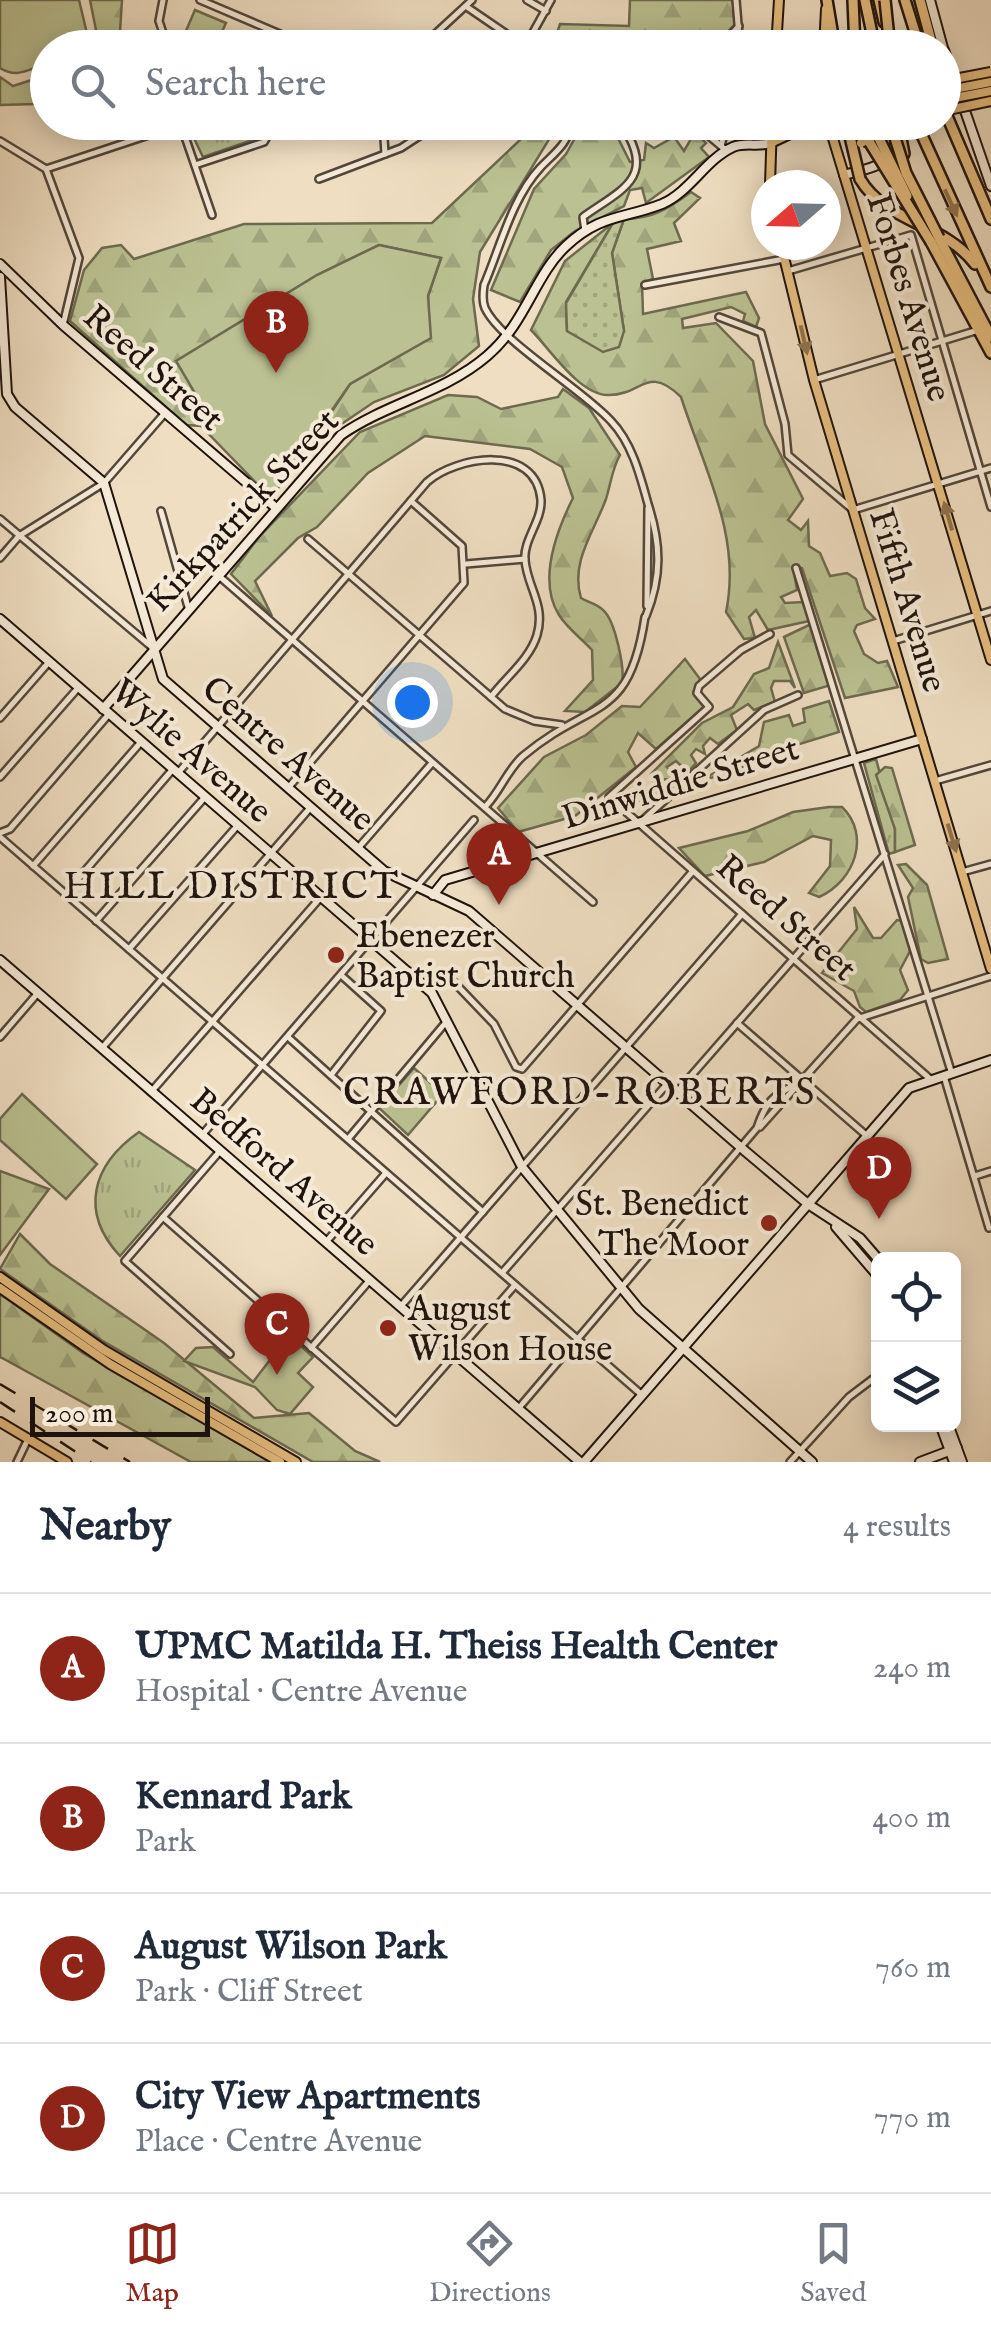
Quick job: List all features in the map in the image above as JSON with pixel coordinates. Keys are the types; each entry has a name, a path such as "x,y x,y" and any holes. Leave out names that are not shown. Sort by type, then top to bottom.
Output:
{"highway":[{"path":"827,0 832,30"},
{"path":"853,0 854,30"},
{"path":"865,0 871,30"},
{"path":"882,0 888,30"},
{"path":"905,0 914,30"},
{"path":"920,0 928,30"},
{"path":"961,138 980,193"},
{"path":"850,140 860,179 885,206 954,240 990,285"},
{"path":"868,140 935,240"},
{"path":"881,140 991,337"},
{"path":"900,140 935,240 991,353"},
{"path":"924,140 990,285"},
{"path":"957,140 991,219"}],"main road":[{"path":"777,30 779,0"},
{"path":"825,30 827,0"},
{"path":"961,81 991,72"},
{"path":"961,84 991,82"},
{"path":"961,97 991,91"},
{"path":"961,107 991,102"},
{"path":"770,170 770,142 774,140"},
{"name":"Forbes Avenue","path":"834,140 991,660"},
{"path":"837,157 866,140"},
{"name":"Fifth Avenue","path":"784,260 814,380 991,972"},
{"path":"0,1277 104,1350 296,1462"},
{"path":"0,1288 110,1364 280,1462"},
{"path":"0,1422 67,1462"}],"street":[{"path":"162,30 159,21 163,0"},
{"path":"200,0 271,30"},
{"path":"441,30 472,0"},
{"path":"527,0 546,12"},
{"path":"535,30 552,0"},
{"path":"736,0 741,30"},
{"path":"930,0 938,30"},
{"path":"467,7 500,30"},
{"path":"735,30 741,23"},
{"path":"961,108 991,186"},
{"path":"46,170 137,140"},
{"path":"189,140 212,214"},
{"path":"195,164 265,140"},
{"path":"384,140 385,154"},
{"path":"320,179 385,154 410,140"},
{"path":"485,807 520,759 562,725 587,716 618,695 636,666 646,616 648,503 632,454 614,423 510,335 486,308 484,285 523,194 564,140"},
{"path":"585,231 583,217 628,185 636,172 637,150 632,140"},
{"path":"714,140 724,148"},
{"path":"724,148 725,140"},
{"path":"844,175 891,156 895,140"},
{"path":"0,141 46,170 80,258 62,324"},
{"name":"Kirkpatrick Street","path":"0,835 10,829 106,712 152,648 340,435 379,410 459,377 510,335 563,248 585,231 618,214 668,201 724,148 770,142"},
{"path":"788,272 910,235 991,507"},
{"path":"645,285 779,260"},
{"name":"Reed Street","path":"0,264 62,324 275,507"},
{"path":"0,278 6,394 104,482"},
{"path":"719,317 761,333 785,424 788,455 853,510 991,468"},
{"path":"814,380 974,332"},
{"path":"0,558 20,536 104,482 165,413"},
{"path":"65,894 217,727 411,502 442,470 464,460 496,460 522,470 538,490 541,504 524,559 538,600 537,635 490,697"},
{"name":"Centre Avenue","path":"104,482 160,676 384,871 470,911 808,1204 860,1238 872,1252"},
{"path":"288,788 464,583 466,564 462,546 411,502"},
{"path":"161,512 188,607"},
{"path":"0,519 152,648"},
{"path":"308,540 490,697 518,716 562,725"},
{"path":"466,564 524,559"},
{"path":"796,568 928,995 990,1228"},
{"path":"217,574 592,902"},
{"path":"893,640 991,611"},
{"name":"Wylie Avenue","path":"0,619 429,992 522,1167 557,1210 620,1286 682,1349 812,1462"},
{"name":"Reed Street","path":"770,634 748,645 699,686 697,693 709,708 609,798 930,1078"},
{"path":"0,718 50,662"},
{"path":"0,777 78,688"},
{"path":"639,824 764,710 798,696"},
{"name":"Dinwiddie Street","path":"436,896 454,880 922,739"},
{"path":"33,866 141,742"},
{"path":"358,849 432,763"},
{"path":"935,781 991,765"},
{"path":"96,921 205,797"},
{"path":"102,1049 310,808"},
{"path":"202,1135 474,820"},
{"path":"129,949 238,826"},
{"path":"0,835 642,1394"},
{"path":"677,1092 885,854"},
{"path":"962,872 991,864"},
{"path":"429,992 446,975 494,1024 519,1070 693,871"},
{"path":"151,1092 320,897"},
{"path":"400,1308 742,914"},
{"name":"Bedford Avenue","path":"0,960 517,1410 568,1459 582,1462"},
{"path":"517,1410 757,1128 770,1120 860,1017 991,972"},
{"path":"331,1074 381,1014 380,1008 341,974"},
{"path":"0,1037 38,993"},
{"path":"348,1139 446,1022"},
{"path":"737,1023 867,1136"},
{"path":"287,1036 483,1212"},
{"path":"582,1462 909,1088 991,1060"},
{"path":"757,1128 761,1113 784,1086 804,1080"},
{"path":"502,1273 668,1084"},
{"path":"784,1086 792,1094"},
{"path":"761,1113 770,1120"},
{"path":"220,1152 125,1262 230,1354"},
{"path":"974,1176 991,1171"},
{"path":"325,1242 386,1172"},
{"path":"163,1218 396,1422 515,1284"},
{"name":"Centre Avenue","path":"830,1220 871,1268"},
{"path":"312,1348 369,1281"},
{"path":"790,1462 849,1396 871,1381"},
{"path":"944,1432 962,1462"},
{"path":"950,1432 954,1462"},
{"path":"16,1462 28,1439"},
{"path":"920,1462 954,1449"}],"green space":[{"path":"0,0 79,0 86,30 30,30 30,70 12,73 0,68"},
{"path":"90,0 122,0 120,30 96,30"},
{"path":"630,0 733,0 738,21 729,30 558,30 560,24 629,26"},
{"path":"195,10 226,23 223,30 186,30"},
{"path":"0,77 13,86 30,80 30,104 0,105"},
{"path":"195,140 252,140 203,157"},
{"path":"520,140 549,140 480,252 473,299 479,346 444,375 374,402 309,446 350,384 430,338 428,296 441,258 379,245 317,275 177,361 209,417 201,426 186,425 70,321 84,270 102,248 121,245 134,259 244,224 432,223"},
{"path":"574,140 619,140 630,162 644,160 646,143 654,148 676,140 684,151 690,140 703,140 706,143 701,148 709,157 646,203 642,188 630,190 624,206 575,231 551,250 520,302 491,290 534,189"},
{"path":"691,192 700,198 674,223 681,241 647,249 653,279 642,283 643,314 746,292 759,318 756,327 743,321 745,314 731,307 682,319 683,328 716,323 753,361 765,424 803,499 788,520 801,530 808,521 809,546 820,553 830,576 847,573 856,579 865,608 875,619 857,625 854,631 864,654 878,663 887,661 898,687 845,698 802,568 793,566 797,590 781,597 785,603 804,602 809,621 768,630 756,610 749,617 755,638 744,639 726,612 730,584 725,530 681,397 669,387 652,382 620,394 598,393 566,370 531,330 565,261 613,223 566,302 567,330 624,331 612,253 624,219 659,212"},
{"path":"624,219 612,253 624,331 619,347 603,352 567,331 566,303 613,223"},
{"path":"379,245 441,258 428,296 431,338 350,384 274,494 264,491 201,426 209,417 176,361 317,275"},
{"path":"563,389 589,408 620,455 585,547 578,585 581,598 607,615 623,676 622,683 585,712 565,711 593,680 592,650 559,615 550,586 552,555 573,498 562,467 530,449 425,436 368,473 317,527 298,538 255,581 272,616 231,574 259,537 360,432 448,395 477,397 501,409 558,397"},
{"path":"811,624 831,685 804,693 784,637"},
{"path":"778,642 795,688 790,681 774,681 771,688 775,702 754,710 748,704 731,715 737,730 718,744 710,738 703,746 705,754 696,749 691,755 696,763 688,772 676,761 667,767 676,778 661,780 653,799 626,805 620,800 629,792 646,795 655,787 651,774 702,723 733,707 754,674 769,668"},
{"path":"685,659 700,679 694,694 704,707 656,749 638,733 628,752 636,767 575,816 518,832 498,808 544,757 586,735 622,706 640,707"},
{"path":"829,701 839,732 757,757 758,762 699,782 759,746 764,722 789,715 793,726 805,722 803,709"},
{"path":"876,759 895,829 895,852 889,854 864,763"},
{"path":"885,767 892,768 915,845 895,852 895,829 876,775"},
{"path":"842,807 851,818 857,844 850,869 832,890 819,897 809,893 830,866 831,840 813,836 764,862 705,876 679,848 748,831 793,812"},
{"path":"906,864 927,885 948,959 928,963 921,959 908,897 913,888 898,865"},
{"path":"854,907 873,938 881,938 897,920 902,921 910,951 900,970 908,990 900,1000 866,1012 854,991 822,973 857,929"},
{"path":"414,1068 443,1094 408,1135 379,1108"},
{"path":"22,1094 97,1164 66,1199 0,1140 0,1119"},
{"path":"139,1132 195,1170 120,1256 99,1223 96,1190 110,1159"},
{"path":"0,1171 49,1189 0,1255"},
{"path":"20,1234 50,1264 164,1343 254,1418 309,1413 355,1451 380,1462 313,1462 101,1340 0,1269"},
{"path":"0,1294 83,1353 270,1462 191,1462 0,1357"},
{"path":"289,1335 313,1357 298,1373 313,1387 290,1414 277,1410 255,1387 184,1361 196,1348 213,1347 253,1382"}],"railway":[{"path":"0,1384 130,1462"},
{"path":"0,1402 91,1462"}],"place":[{"name":"Kennard Park","path":"276,373"},
{"name":"UPMC Matilda H. Theiss Health Center","path":"499,905"},
{"name":"Ebenezer Baptist Church","path":"336,955"},
{"name":"City View Apartments","path":"879,1219"},
{"name":"St. Benedict The Moor","path":"769,1223"},
{"name":"August Wilson House","path":"388,1328"},
{"name":"August Wilson Park","path":"277,1375"}],"district":[{"name":"HILL DISTRICT","path":"232,885"},
{"name":"CRAWFORD-ROBERTS","path":"580,1091"}]}
